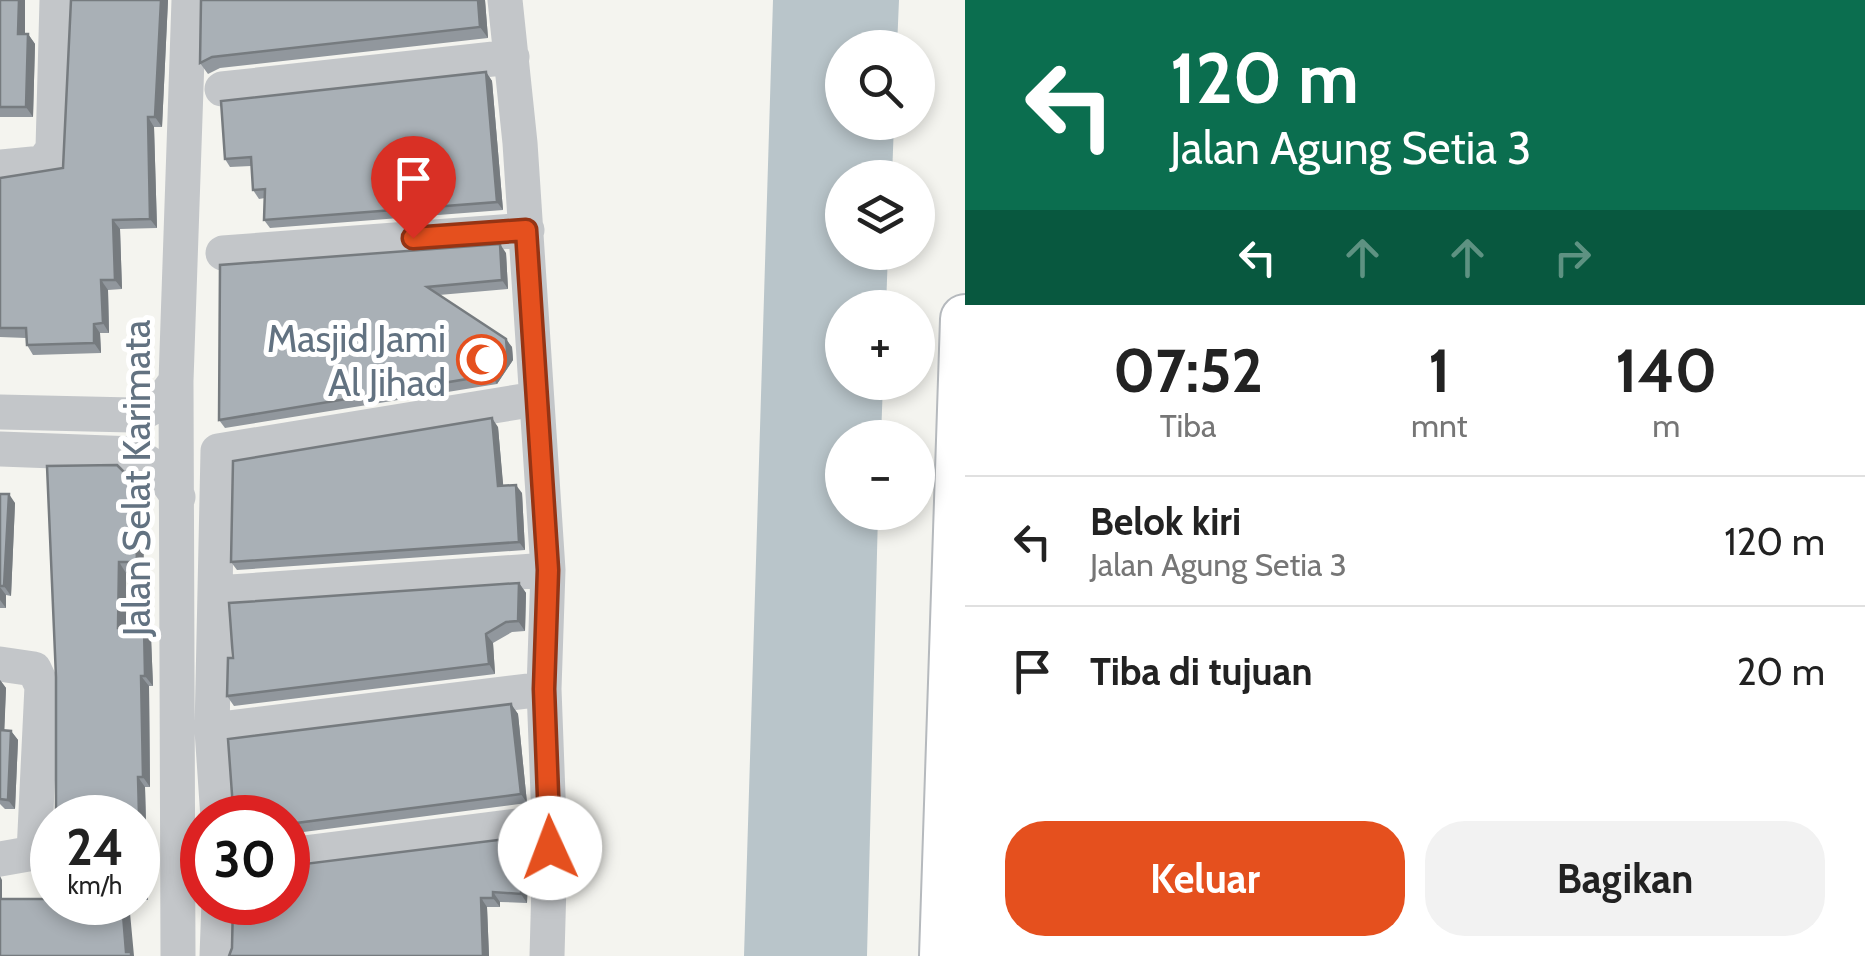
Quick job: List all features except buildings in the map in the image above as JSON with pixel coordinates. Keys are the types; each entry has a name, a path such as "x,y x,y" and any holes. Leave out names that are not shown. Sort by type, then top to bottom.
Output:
{"main road":[{"path":"944,956 960,675 965,318"}],"street":[{"path":"0,168 43,163 54,149 57,0"},
{"name":"Jalan Selat Karimata","path":"178,956 176,381 189,0"},
{"path":"505,0 526,230 548,570 544,689 549,822 547,956"},
{"path":"222,89 512,57"},
{"path":"223,253 526,230"},
{"path":"0,412 132,415 161,403 176,381"},
{"path":"216,795 212,730 214,460 218,451 536,399"},
{"path":"0,448 135,454 160,471 178,498"},
{"path":"216,593 548,570"},
{"path":"0,664 34,669 42,686 34,854 0,859"},
{"path":"212,730 544,689"},
{"path":"310,852 549,822"},
{"path":"217,956 218,925"}],"shaded area":[{"path":"773,0 899,0 898,30 825,30 825,140 893,140 893,160 825,160 825,270 887,270 887,290 825,290 825,400 882,400 882,420 825,420 825,530 878,530 867,956 744,956"}],"place":[{"name":"Masjid Jami Al Jihad","path":"481,360"}],"route":[{"path":"413,238 526,230 548,570 544,689 550,848"}]}
